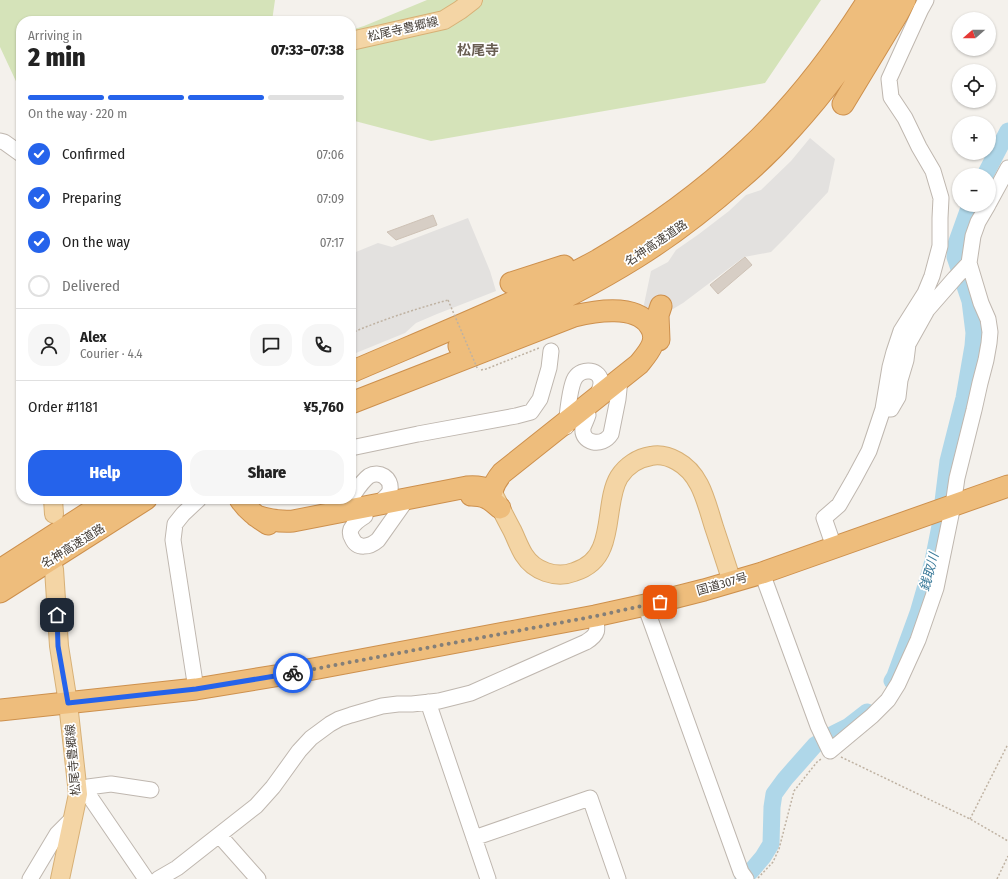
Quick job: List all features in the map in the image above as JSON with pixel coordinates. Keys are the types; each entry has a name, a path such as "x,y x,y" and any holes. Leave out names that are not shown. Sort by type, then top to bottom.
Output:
{"highway":[{"name":"名神高速道路","path":"356,370 552,284 630,241 670,214 710,183 748,150 780,117 835,49 868,0"},
{"name":"名神高速道路","path":"356,389 484,336 560,300 606,276 679,229 759,162 792,129 821,95 848,59 888,0"},
{"path":"843,104 905,0"},
{"path":"511,283 565,266 630,241"},
{"path":"619,385 643,372 654,358 660,341 658,315 661,306"},
{"path":"356,401 574,316 591,312 627,312 638,315 648,323 654,335 653,342 651,348 639,364 619,385 566,427 502,473 493,485 496,499"},
{"path":"243,504 256,516 281,522 293,521 344,508 371,510 404,504 467,487 476,486 485,488 496,499"},
{"name":"国道307号","path":"0,710 196,689 281,675 596,616 645,605 762,573 1008,486"},
{"path":"0,566 39,533 81,504"},
{"name":"名神高速道路","path":"0,570 102,504"},
{"name":"名神高速道路","path":"0,592 138,504"}],"main road":[{"name":"松尾寺豊郷線","path":"356,40 444,20 473,0"},
{"path":"496,499 524,556 533,565 544,572 558,575 572,573 583,569 595,560 602,548 614,490 618,478 624,470 632,463 644,457 657,455 670,457 682,464 694,475 702,490 732,582"},
{"name":"松尾寺豊郷線","path":"54,569 58,646 68,703 78,794 60,879"}],"street":[{"path":"834,547 824,518 839,505 869,451 883,409 890,367 901,331 925,293 932,276 940,246 941,198 933,171 919,148 905,118 891,97 889,80 926,0"},
{"path":"0,131 16,138"},
{"path":"0,141 16,150"},
{"path":"996,190 1008,168"},
{"path":"762,573 818,726 830,751 872,716 888,700 898,684 918,640 936,588 945,508 957,478 989,343 990,332 988,319 969,263 973,236 984,212"},
{"path":"883,409 891,409 898,397 908,344 916,328 927,310 969,263"},
{"path":"356,447 531,412 540,399 549,368 551,351"},
{"path":"566,427 573,382 580,373 592,371 598,374 601,384 583,428 584,433 586,438 590,441 599,443 609,438 611,434 619,385"},
{"path":"356,491 364,480 375,474 382,474 390,483 389,494 354,524 350,534 357,545 368,546 378,540 404,504"},
{"path":"193,504 175,524 173,540 196,689"},
{"path":"645,605 740,872 746,879"},
{"path":"158,879 177,868 256,806 273,787 307,742 330,724 339,719 377,707 438,701 471,693 586,642 594,637 598,629 596,616"},
{"path":"428,702 488,879"},
{"path":"78,794 88,787 110,784 151,790"},
{"path":"78,794 90,797 146,879"},
{"path":"474,838 590,798 618,879"},
{"path":"30,879 57,834 74,817"},
{"path":"219,836 258,879"}],"path":[{"path":"356,331 448,300 478,370 486,369 543,346 551,351"},
{"path":"970,819 1008,744"},
{"path":"756,879 773,862 779,849 794,791 817,762 830,751 970,819 1008,841"},
{"path":"997,879 1008,856"}],"green space":[{"path":"0,0 275,0 273,16 16,16 16,81 0,47"},
{"path":"427,0 821,0 765,83 431,141 356,121 356,28"}],"shaded area":[{"path":"810,138 835,159 828,192 786,237 771,252 744,257 683,303 658,318 643,309 651,271 668,262 676,250 729,211 746,195 761,190 791,161"},
{"path":"468,218 490,271 496,291 416,323 405,333 356,353 356,252 378,243 392,247"}],"building":[{"path":"433,215 437,225 396,240 387,232"},
{"path":"745,257 752,265 718,294 710,285"}],"waterway":[{"name":"銭取川","path":"989,168 1008,131"},
{"name":"銭取川","path":"892,681 918,613 933,561 940,526 948,461 964,398 973,346 974,333 970,301 955,257 956,244 967,212"},
{"name":"銭取川","path":"743,879 763,857 771,844 772,807 774,794 785,779 815,745 849,726 867,712"}],"way so far":[{"path":"293,673 596,616 660,602"}],"district":[{"name":"松尾寺","path":"478,50"}],"route":[{"path":"57,615 58,646 68,703 196,689 293,673"}]}
